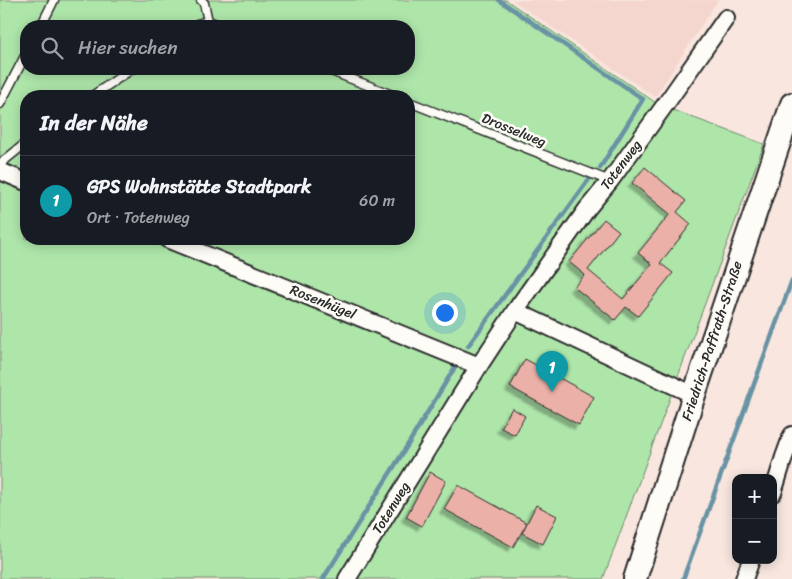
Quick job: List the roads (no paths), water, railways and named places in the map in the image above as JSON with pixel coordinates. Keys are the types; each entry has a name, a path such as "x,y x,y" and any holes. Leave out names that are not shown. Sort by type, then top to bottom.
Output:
{"main road":[{"name":"Friedrich-Paffrath-Straße","path":"635,579 694,394 789,113"}],"street":[{"name":"Totenweg","path":"347,579 515,311 726,18"},
{"path":"0,171 20,179"},
{"name":"Rosenhügel","path":"182,245 479,366"},
{"path":"515,311 694,394"},
{"path":"777,480 792,435"},
{"path":"744,579 750,564"}],"lane":[{"path":"43,20 54,0"},
{"path":"201,0 204,3 208,20"},
{"path":"0,104 20,66"},
{"path":"101,90 123,75"},
{"path":"341,75 380,90"},
{"name":"Drosselweg","path":"415,104 610,181"},
{"path":"0,164 20,148"}],"waterway":[{"path":"499,0 643,99 600,168"},
{"path":"468,346 590,178"},
{"path":"683,579 792,280"},
{"path":"323,579 455,367"}],"place":[{"name":"GPS Wohnstätte Stadtpark","path":"552,392"}]}
